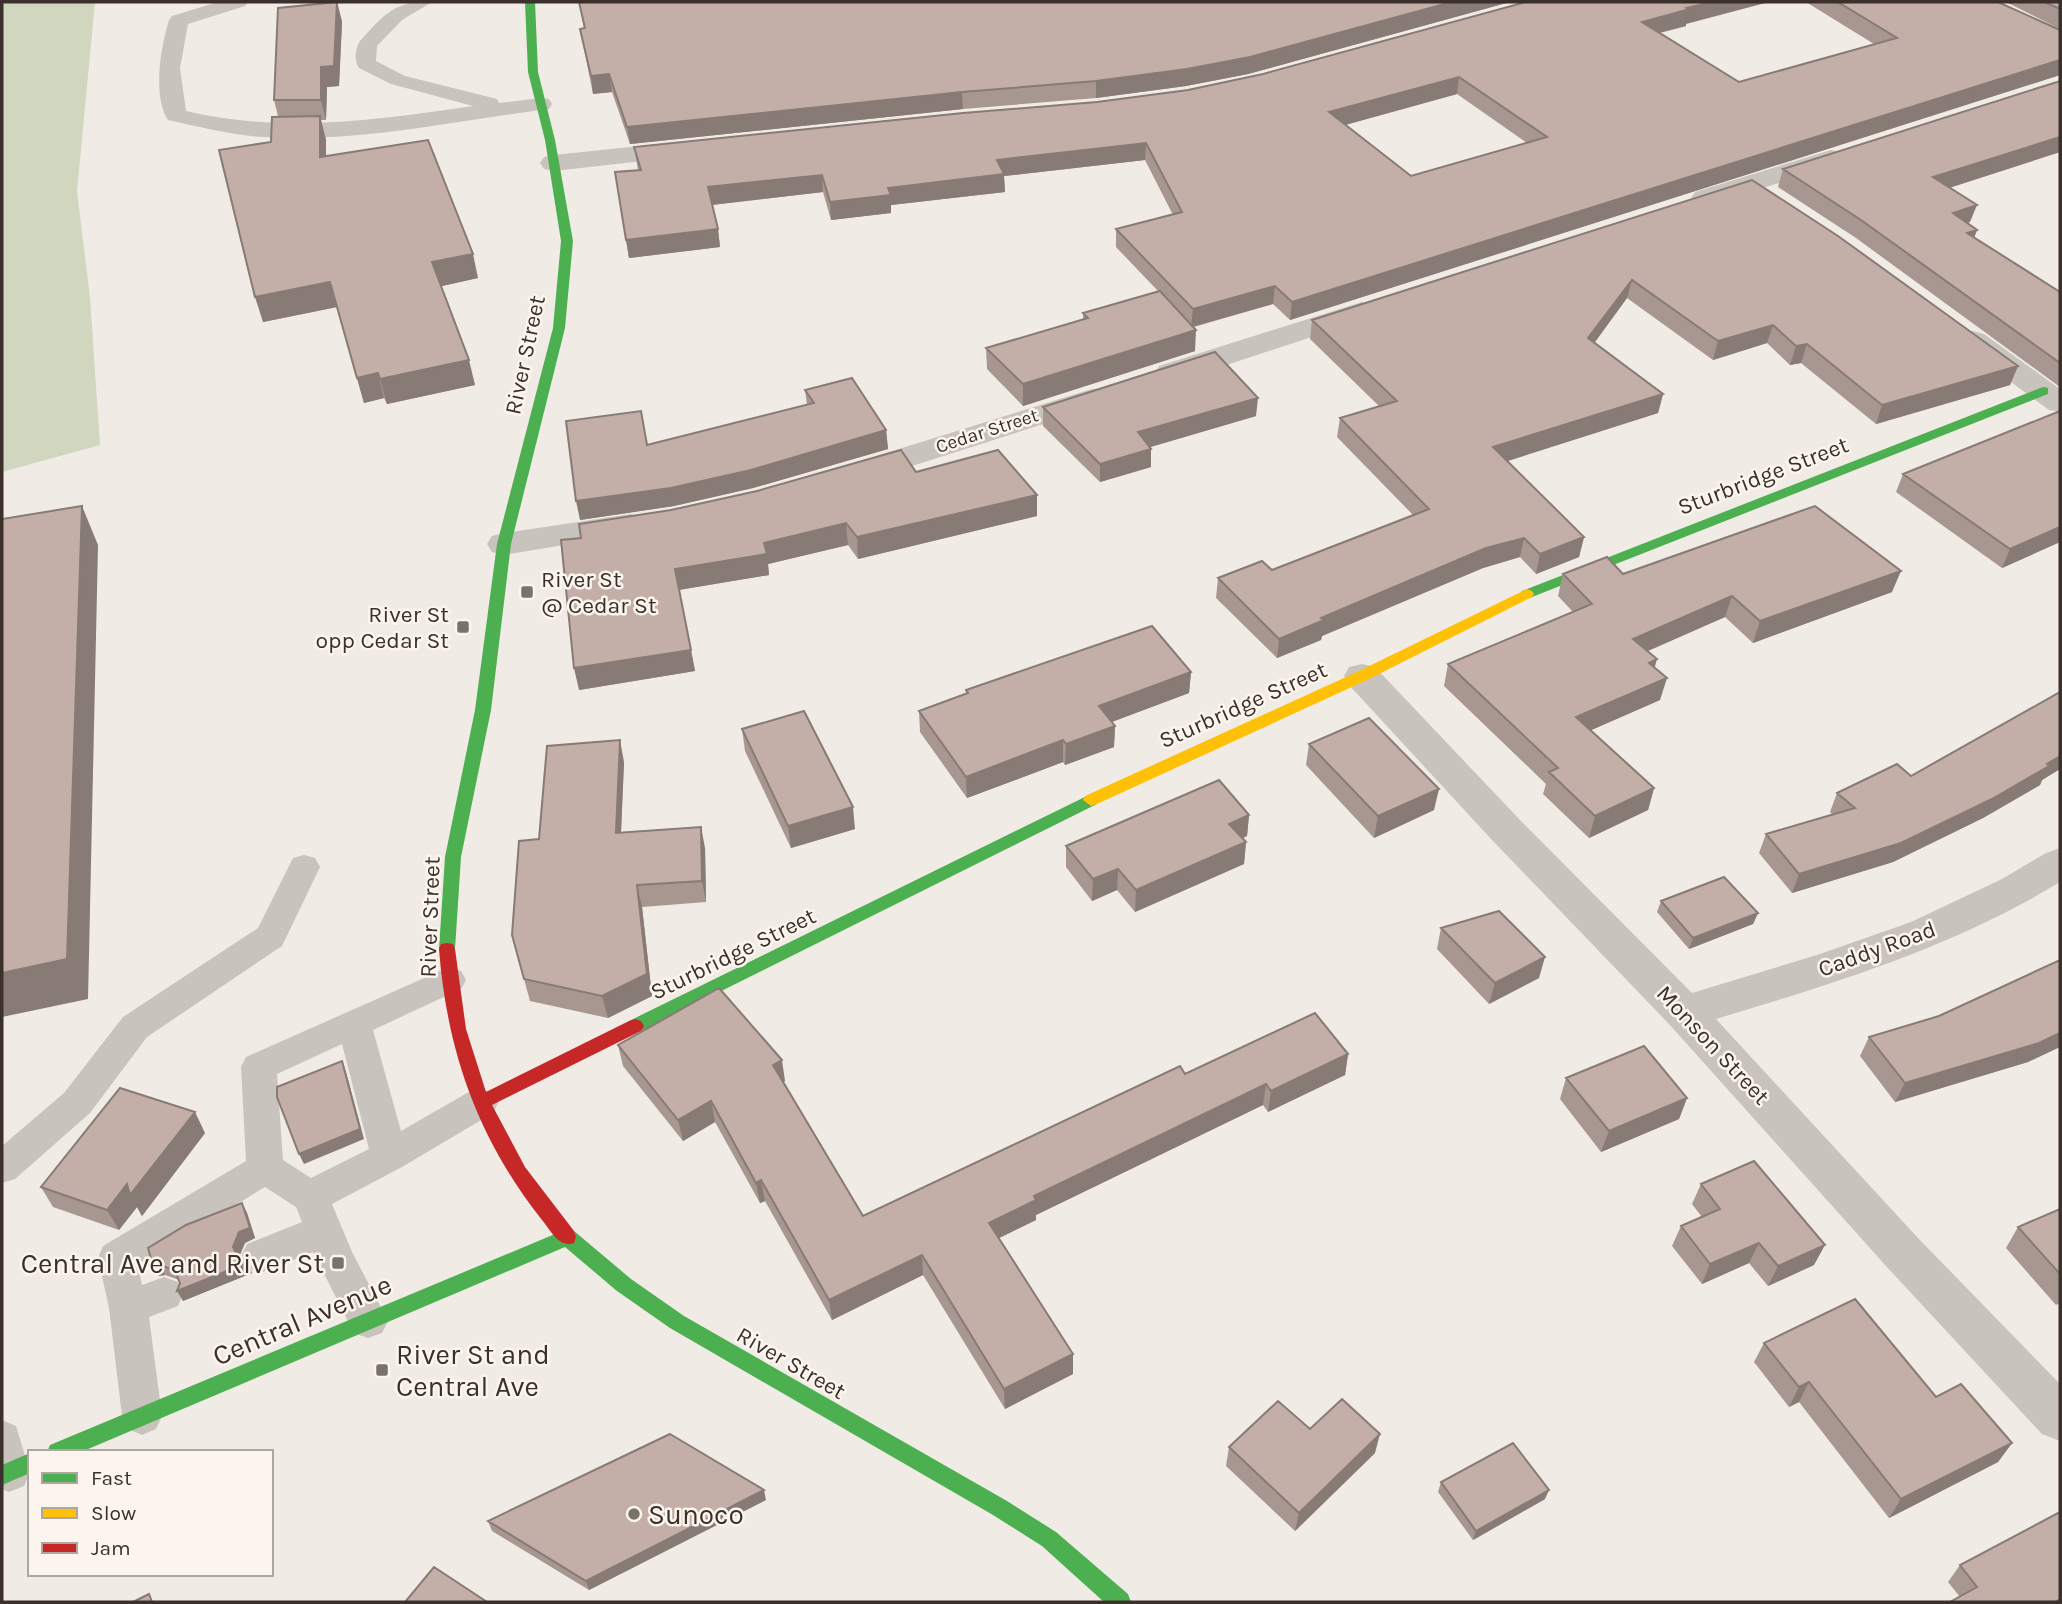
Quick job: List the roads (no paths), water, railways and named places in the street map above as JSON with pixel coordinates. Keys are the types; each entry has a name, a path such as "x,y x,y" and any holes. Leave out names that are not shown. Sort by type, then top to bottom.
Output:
{"main road":[{"name":"River Street","path":"530,2 533,72 554,163 567,242 559,328 504,544 483,710 453,857 447,936 449,980 456,1024 480,1103 514,1169 539,1204 567,1237 624,1284 677,1322 1049,1539 1120,1602"},
{"name":"Sturbridge Street","path":"480,1103 1134,779 1362,676 1536,589 2052,397"},
{"name":"Central Avenue","path":"62,1450 567,1237"}],"street":[{"path":"554,163 717,146"},
{"path":"1675,208 1855,151"},
{"path":"1750,184 1781,204"},
{"name":"Cedar Street","path":"835,479 1385,304"},
{"path":"1955,327 2052,397"},
{"path":"504,544 661,521"},
{"name":"Monson Street","path":"1362,676 1506,830 1684,1012 1902,1251 2060,1418"},
{"name":"Caddy Road","path":"1684,1012 1817,971 1943,925 2018,891 2060,863"}],"lane":[{"path":"238,2 179,20 169,59 168,80 176,116 209,126 256,131 330,130 541,104"},
{"path":"422,2 395,16 367,45 366,64 398,79 504,108"},
{"path":"2,1168 77,1103 135,1027 270,937 304,867"},
{"path":"368,1321 316,1214 265,1168 259,1067 449,980"},
{"path":"354,1023 389,1156"},
{"path":"260,1256 389,1156 480,1103"},
{"path":"142,1416 128,1308 117,1258 265,1168"},
{"path":"128,1308 164,1294"}],"place":[{"name":"River St @ Cedar St","path":"527,592"},
{"name":"River St opp Cedar St","path":"463,627"},
{"name":"Central Ave and River St","path":"338,1263"},
{"name":"River St and Central Ave","path":"382,1370"},
{"name":"Sunoco","path":"634,1514"}]}
